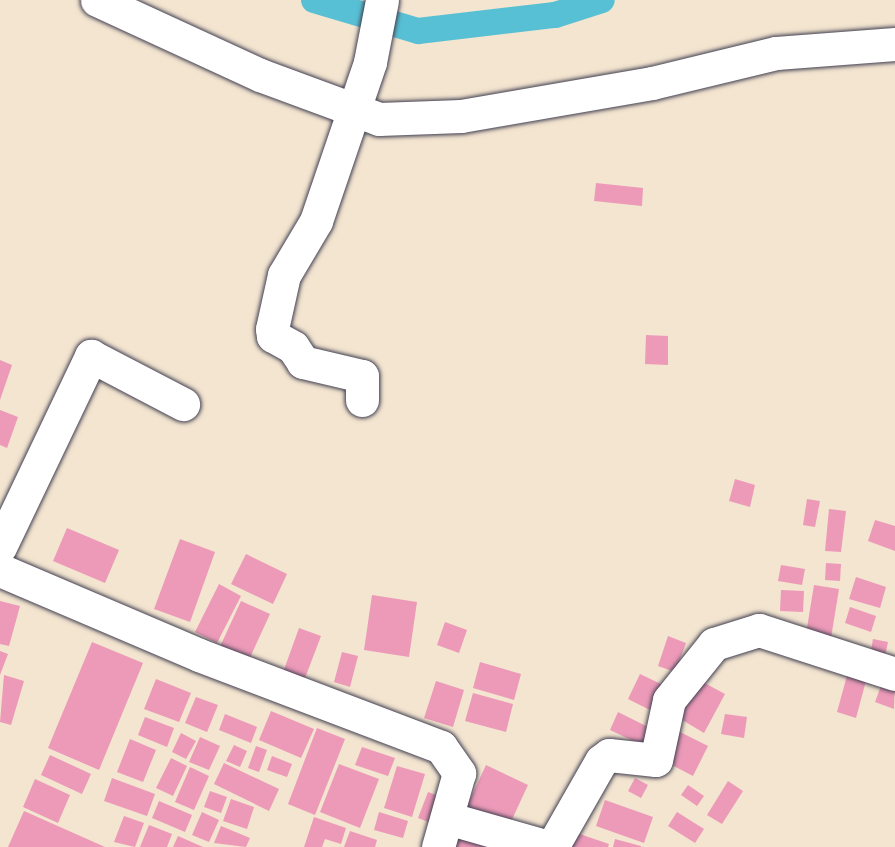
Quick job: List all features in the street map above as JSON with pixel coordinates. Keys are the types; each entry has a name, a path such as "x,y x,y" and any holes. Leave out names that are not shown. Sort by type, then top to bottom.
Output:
{"street":[{"path":"97,0 260,75 379,119 460,116 652,83 776,53 895,44"},
{"path":"362,400 362,376 303,362 293,347 273,336 273,329 284,275 316,221 350,109 370,62 382,0"},
{"path":"0,547 91,356 183,404"},
{"path":"0,570 199,655 441,747 459,773 442,833 550,847 601,761 609,755 656,760 669,700 704,653 747,632 895,674"}],"building":[{"path":"596,183 643,188 642,206 594,201"},
{"path":"646,335 668,336 668,365 645,364"},
{"path":"0,360 12,365 0,400"},
{"path":"0,410 18,417 7,448 0,445"},
{"path":"735,479 755,485 750,507 729,501"},
{"path":"807,499 820,501 815,527 803,525"},
{"path":"829,509 846,511 841,552 825,551"},
{"path":"875,520 895,526 895,551 868,541"},
{"path":"67,528 119,550 105,583 53,561"},
{"path":"180,539 215,552 190,622 154,609"},
{"path":"246,554 287,574 273,604 231,584"},
{"path":"826,563 841,564 840,581 825,580"},
{"path":"781,565 805,569 802,585 778,581"},
{"path":"856,577 886,587 880,608 849,599"},
{"path":"219,584 241,596 217,643 195,632"},
{"path":"814,585 839,589 830,644 805,640"},
{"path":"781,590 804,591 803,612 780,611"},
{"path":"372,595 417,602 409,657 364,650"},
{"path":"0,601 20,606 9,646 0,644"},
{"path":"241,601 270,614 247,664 218,651"},
{"path":"850,607 876,616 871,632 845,623"},
{"path":"445,622 467,630 459,653 437,645"},
{"path":"299,628 321,636 302,686 281,678"},
{"path":"668,636 686,643 675,672 658,666"},
{"path":"873,639 888,642 883,665 869,662"},
{"path":"92,642 143,663 99,770 48,748"},
{"path":"0,651 8,654 0,675"},
{"path":"342,652 358,656 350,687 334,682"},
{"path":"480,662 521,674 514,700 473,688"},
{"path":"848,672 867,677 856,718 837,712"},
{"path":"640,674 663,685 650,710 628,699"},
{"path":"4,675 24,681 11,725 0,722"},
{"path":"885,675 895,679 894,709 875,702"},
{"path":"156,679 191,693 179,722 144,709"},
{"path":"436,681 464,690 453,727 424,718"},
{"path":"701,681 725,694 704,733 679,718"},
{"path":"473,693 513,704 506,732 465,721"},
{"path":"196,697 218,705 207,732 185,723"},
{"path":"271,711 314,729 301,758 259,740"},
{"path":"618,712 656,731 648,748 610,730"},
{"path":"225,714 257,727 251,743 219,730"},
{"path":"725,714 747,717 744,738 721,734"},
{"path":"145,717 174,728 167,747 138,735"},
{"path":"317,728 345,739 315,815 288,804"},
{"path":"680,732 708,746 693,776 666,762"},
{"path":"181,733 196,741 186,759 172,752"},
{"path":"200,737 220,746 209,770 189,762"},
{"path":"130,739 156,750 143,782 117,772"},
{"path":"234,745 247,751 240,767 226,761"},
{"path":"256,746 267,750 259,772 248,768"},
{"path":"362,747 395,758 388,776 355,765"},
{"path":"50,755 91,774 82,794 41,775"},
{"path":"272,756 292,764 287,777 267,770"},
{"path":"171,758 187,766 173,796 156,788"},
{"path":"224,763 279,789 269,811 214,784"},
{"path":"339,764 379,779 360,828 320,812"},
{"path":"486,765 528,785 508,828 466,808"},
{"path":"397,766 425,774 412,817 384,808"},
{"path":"190,767 209,776 194,810 175,802"},
{"path":"112,778 155,794 147,816 104,801"},
{"path":"635,778 648,785 641,798 628,791"},
{"path":"35,779 70,795 58,823 23,807"},
{"path":"728,781 743,791 722,824 707,815"},
{"path":"688,785 704,796 697,806 681,795"},
{"path":"210,791 227,797 221,813 204,807"},
{"path":"428,792 444,798 434,824 418,818"},
{"path":"231,799 254,807 247,829 223,821"},
{"path":"605,800 653,817 644,843 596,826"},
{"path":"159,801 192,815 185,832 152,818"},
{"path":"24,811 105,847 8,847"},
{"path":"202,812 219,820 209,842 192,835"},
{"path":"379,812 408,821 403,838 374,830"},
{"path":"677,812 704,829 695,843 668,826"},
{"path":"124,816 144,823 135,847 114,842"},
{"path":"314,817 346,828 341,844 325,839 322,847 304,847"},
{"path":"149,825 172,834 167,847 140,847"},
{"path":"221,826 250,838 246,847 214,843"},
{"path":"568,830 609,844 608,847 563,847"},
{"path":"350,831 377,840 375,847 344,847"},
{"path":"178,836 203,847 173,847"},
{"path":"453,837 491,847 452,847"},
{"path":"615,839 641,846 641,847 613,847"}],"waterway":[{"path":"314,0 418,31 555,15 602,0"}]}
